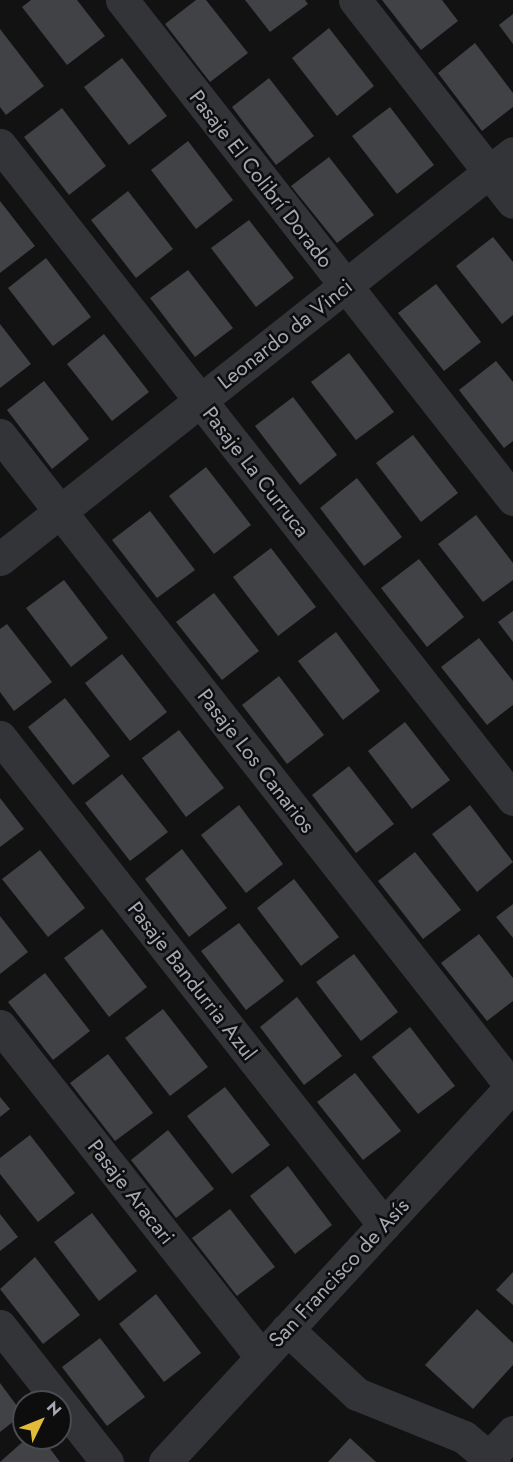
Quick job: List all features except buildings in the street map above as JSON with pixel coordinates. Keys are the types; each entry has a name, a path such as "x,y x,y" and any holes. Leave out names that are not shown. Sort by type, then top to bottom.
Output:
{"street":[{"name":"Pasaje El Colibrí Dorado","path":"123,0 513,499"},
{"path":"355,0 501,162 513,202"},
{"name":"Pasaje La Curruca","path":"0,145 513,799"},
{"name":"Leonardo da Vinci","path":"0,559 501,162"},
{"name":"Pasaje Los Canarios","path":"0,435 512,1086"},
{"name":"Pasaje Bandurria Azul","path":"0,737 384,1225"},
{"name":"Pasaje Aracari","path":"0,1026 261,1357"},
{"name":"San Francisco de Asís","path":"165,1462 512,1086"},
{"path":"0,1326 107,1462"},
{"path":"287,1329 357,1394 451,1431 490,1460 513,1432"}]}
